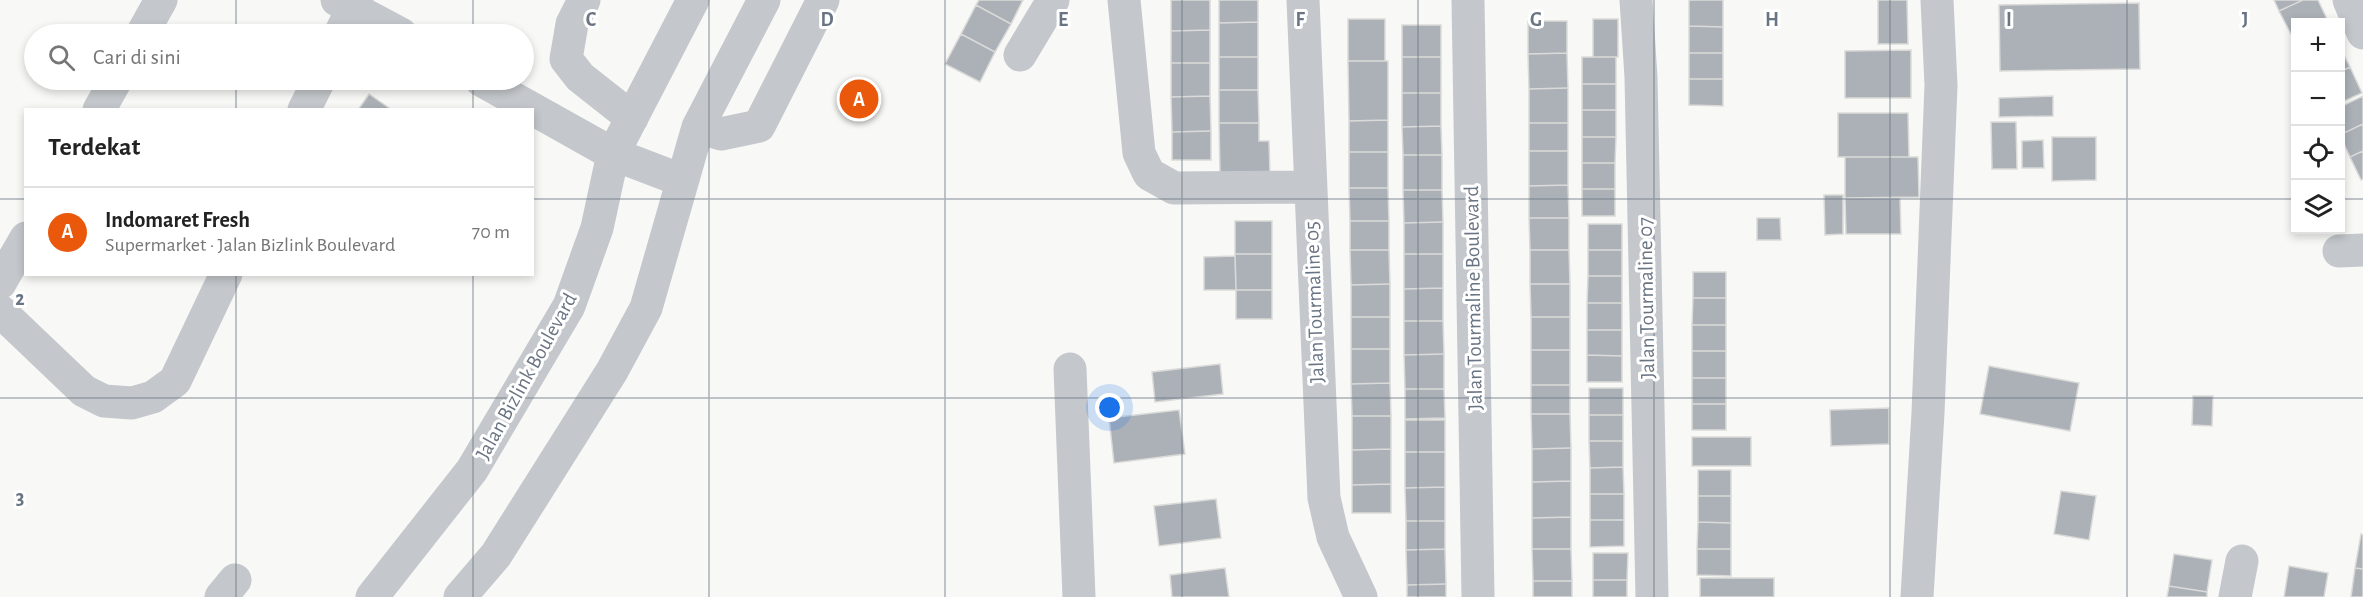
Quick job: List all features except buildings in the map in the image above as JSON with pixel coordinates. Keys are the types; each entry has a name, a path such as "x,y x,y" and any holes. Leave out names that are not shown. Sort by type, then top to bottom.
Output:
{"street":[{"path":"148,24 161,0"},
{"path":"584,0 572,24 566,59 580,77 632,118"},
{"name":"Jalan Bizlink Boulevard","path":"372,597 472,470 569,306 597,228 613,154 693,0"},
{"path":"460,597 496,555 612,371 640,319 662,256 681,180 698,128 764,0"},
{"path":"698,128 721,134 759,126 824,0"},
{"path":"1020,55 1053,0"},
{"path":"1124,0 1139,153 1149,174 1174,188 1310,187"},
{"name":"Jalan Tourmaline 05","path":"1303,0 1324,498 1334,537 1361,597"},
{"name":"Jalan Tourmaline Boulevard","path":"1468,0 1478,597"},
{"name":"Jalan Tourmaline 07","path":"1636,0 1641,77 1652,597"},
{"path":"1917,597 1928,413 1941,85 1936,0"},
{"path":"2349,0 2363,33"},
{"path":"347,11 378,24"},
{"path":"100,108 110,90"},
{"path":"305,108 314,90"},
{"path":"499,90 531,108"},
{"path":"534,110 613,154 681,180"},
{"path":"0,283 24,241"},
{"path":"0,311 84,391 104,401 132,404 153,397 175,381 225,276"},
{"path":"1070,369 1078,597"},
{"path":"2235,597 2242,561"}],"place":[{"name":"Indomaret Fresh","path":"859,99"}]}
